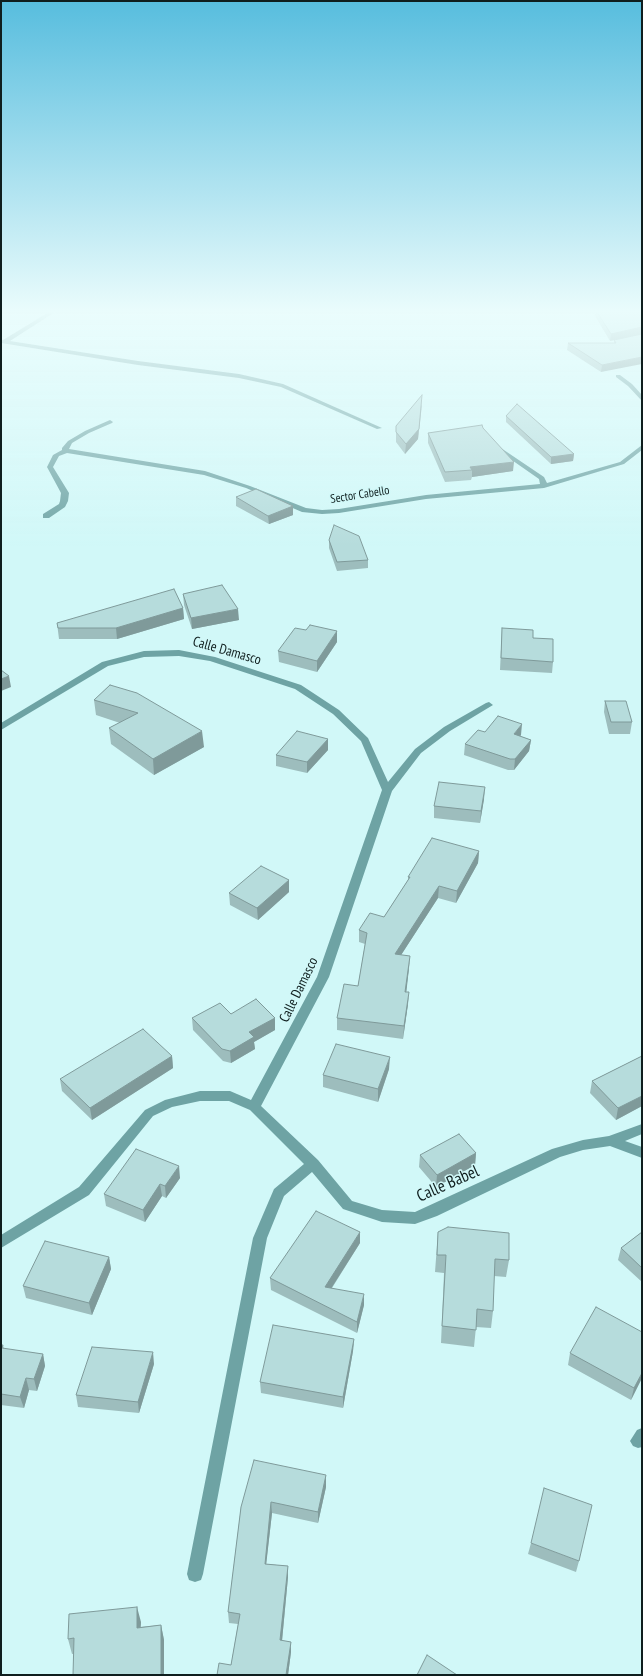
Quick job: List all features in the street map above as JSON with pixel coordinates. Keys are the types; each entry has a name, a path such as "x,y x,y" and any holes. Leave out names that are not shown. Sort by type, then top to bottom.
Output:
{"street":[{"path":"293,390 379,428"},
{"path":"634,390 642,399"},
{"path":"46,516 62,505 64,501 65,493 50,467 56,455 66,451 64,448 70,442 87,432 110,422"},
{"path":"494,444 542,478 544,486"},
{"name":"Sector Cabello","path":"66,451 205,473 248,487 304,510 322,512 339,511 426,497 544,486 622,463 642,446"},
{"name":"Calle Damasco","path":"1,726 105,664 144,654 179,652 212,659 298,687 336,712 365,740 387,790"},
{"name":"Calle Damasco","path":"254,1107 323,977 387,790 418,751 447,729 489,705"},
{"name":"Calle Babel","path":"1,1242 84,1191 149,1113 169,1103 200,1096 230,1096 254,1107 313,1164 348,1205 382,1216 415,1218 432,1212 556,1153 583,1144 610,1141 638,1150 642,1153"},
{"path":"610,1141 642,1129"},
{"path":"195,1574 260,1238 279,1193 313,1164"}],"building":[{"path":"422,395 419,429 406,444 396,432 396,426"},
{"path":"517,404 574,454 551,457 506,416"},
{"path":"482,425 483,428 514,462 470,467 472,470 445,472 428,433"},
{"path":"256,489 293,506 268,516 236,497"},
{"path":"334,525 359,536 368,560 337,562 329,540"},
{"path":"222,585 238,609 191,618 183,594"},
{"path":"174,589 183,608 116,628 58,628 57,623"},
{"path":"310,625 337,631 317,661 278,651 295,628 306,630"},
{"path":"502,628 533,630 533,638 553,639 553,662 501,658"},
{"path":"1,670 9,676 1,679"},
{"path":"110,685 137,693 202,731 153,759 109,728 138,713 94,700"},
{"path":"605,701 626,701 632,722 611,722"},
{"path":"498,716 522,724 514,734 531,740 515,759 510,759 465,744 478,730 485,732"},
{"path":"297,731 328,739 307,762 276,755"},
{"path":"439,782 485,787 481,811 434,806"},
{"path":"432,838 479,851 457,891 439,886 395,954 410,956 405,992 409,992 404,1026 337,1018 344,984 358,986 367,933 359,930 370,913 384,917 410,877 408,877"},
{"path":"261,866 289,880 257,908 229,893"},
{"path":"256,999 275,1018 249,1032 254,1037 230,1051 222,1049 192,1018 220,1003 231,1014"},
{"path":"143,1029 172,1056 90,1108 60,1079"},
{"path":"336,1044 390,1057 378,1089 323,1075"},
{"path":"642,1056 642,1096 618,1108 592,1081"},
{"path":"459,1134 476,1153 437,1175 420,1155"},
{"path":"136,1149 179,1166 165,1186 160,1184 143,1210 104,1194"},
{"path":"316,1211 360,1232 325,1287 364,1294 357,1322 270,1278"},
{"path":"448,1227 509,1233 509,1260 495,1259 493,1311 477,1309 476,1330 442,1326 446,1255 437,1255 438,1232"},
{"path":"642,1232 642,1268 621,1248"},
{"path":"45,1241 109,1257 89,1303 23,1286"},
{"path":"596,1307 642,1332 642,1373 634,1388 570,1353"},
{"path":"273,1325 354,1339 343,1397 260,1382"},
{"path":"1,1345 3,1345 2,1348 43,1354 34,1379 26,1378 20,1397 1,1394"},
{"path":"92,1347 153,1352 138,1402 76,1395"},
{"path":"254,1460 326,1475 318,1512 271,1502 265,1564 288,1566 280,1640 291,1642 286,1675 217,1675 219,1663 231,1665 240,1614 228,1612 241,1507"},
{"path":"544,1488 592,1505 579,1561 531,1543"},
{"path":"137,1607 137,1628 161,1625 161,1675 73,1675 74,1638 68,1639 69,1614"},
{"path":"427,1655 457,1675 417,1675"}]}
